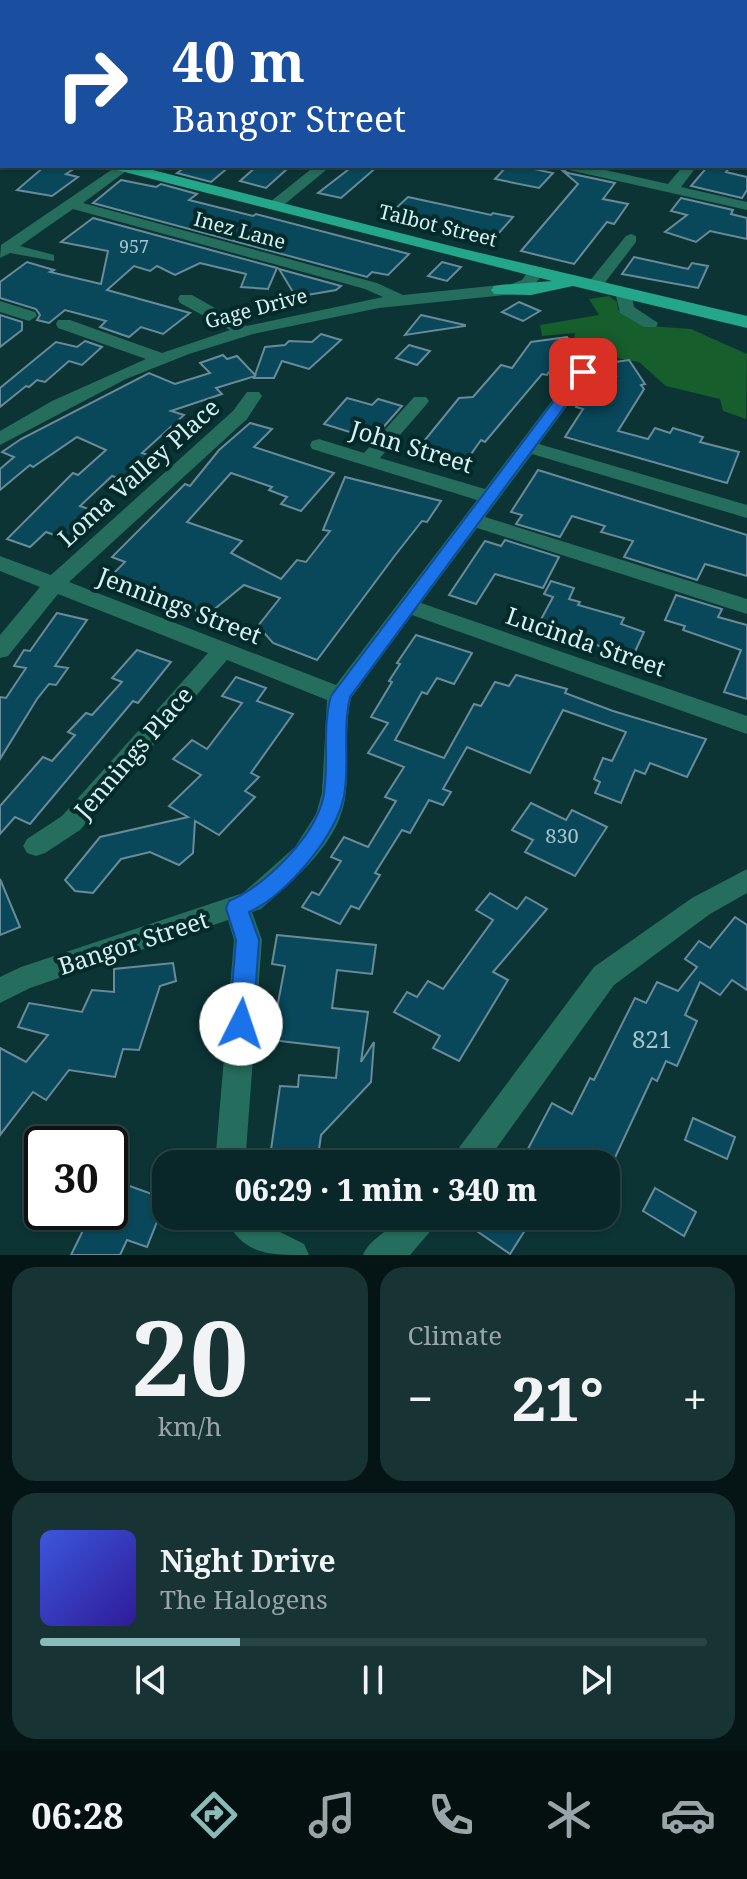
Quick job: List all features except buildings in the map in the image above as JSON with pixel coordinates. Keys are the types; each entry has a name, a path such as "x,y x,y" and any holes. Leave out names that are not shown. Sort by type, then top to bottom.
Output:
{"main road":[{"name":"Talbot Street","path":"131,168 505,265 747,322"},
{"path":"500,290 513,279 505,265"},
{"path":"500,290 588,284"}],"street":[{"path":"4,250 120,168"},
{"path":"275,205 321,168"},
{"path":"578,168 747,206"},
{"path":"672,189 688,168"},
{"name":"Inez Lane","path":"71,204 371,286 398,298"},
{"path":"588,284 631,239"},
{"path":"4,250 48,258"},
{"name":"Gage Drive","path":"0,439 61,401 161,358 328,311 398,298 522,287 536,272"},
{"path":"623,292 626,309 650,323"},
{"path":"186,299 246,332"},
{"path":"0,306 29,316"},
{"path":"64,324 161,358"},
{"path":"340,696 583,372"},
{"name":"Loma Valley Place","path":"0,650 54,584 240,415 253,396"},
{"path":"368,460 420,401"},
{"name":"John Street","path":"319,445 489,497"},
{"path":"527,446 747,512"},
{"path":"472,520 747,607"},
{"name":"Jennings Street","path":"0,563 340,696"},
{"name":"Lucinda Street","path":"408,606 747,725"},
{"name":"Jennings Place","path":"36,846 71,823 223,650"},
{"name":"Bangor Street","path":"0,991 21,979 252,901 304,854 328,816 334,793 336,713 340,696"},
{"path":"476,1150 604,976 701,906 745,885"},
{"path":"231,1150 248,940 237,908"},
{"path":"250,1230 253,1235 293,1255"},
{"path":"379,1255 401,1242 411,1230"}],"green space":[{"path":"609,296 617,302 618,310 649,326 691,329 747,354 746,419 723,411 720,399 666,386 639,362 617,358 597,365 572,359 575,333 542,336 540,325 599,315 589,299"}],"route":[{"path":"241,1024 248,940 237,908 252,901 304,854 328,816 334,793 336,713 340,696 583,372"}]}
